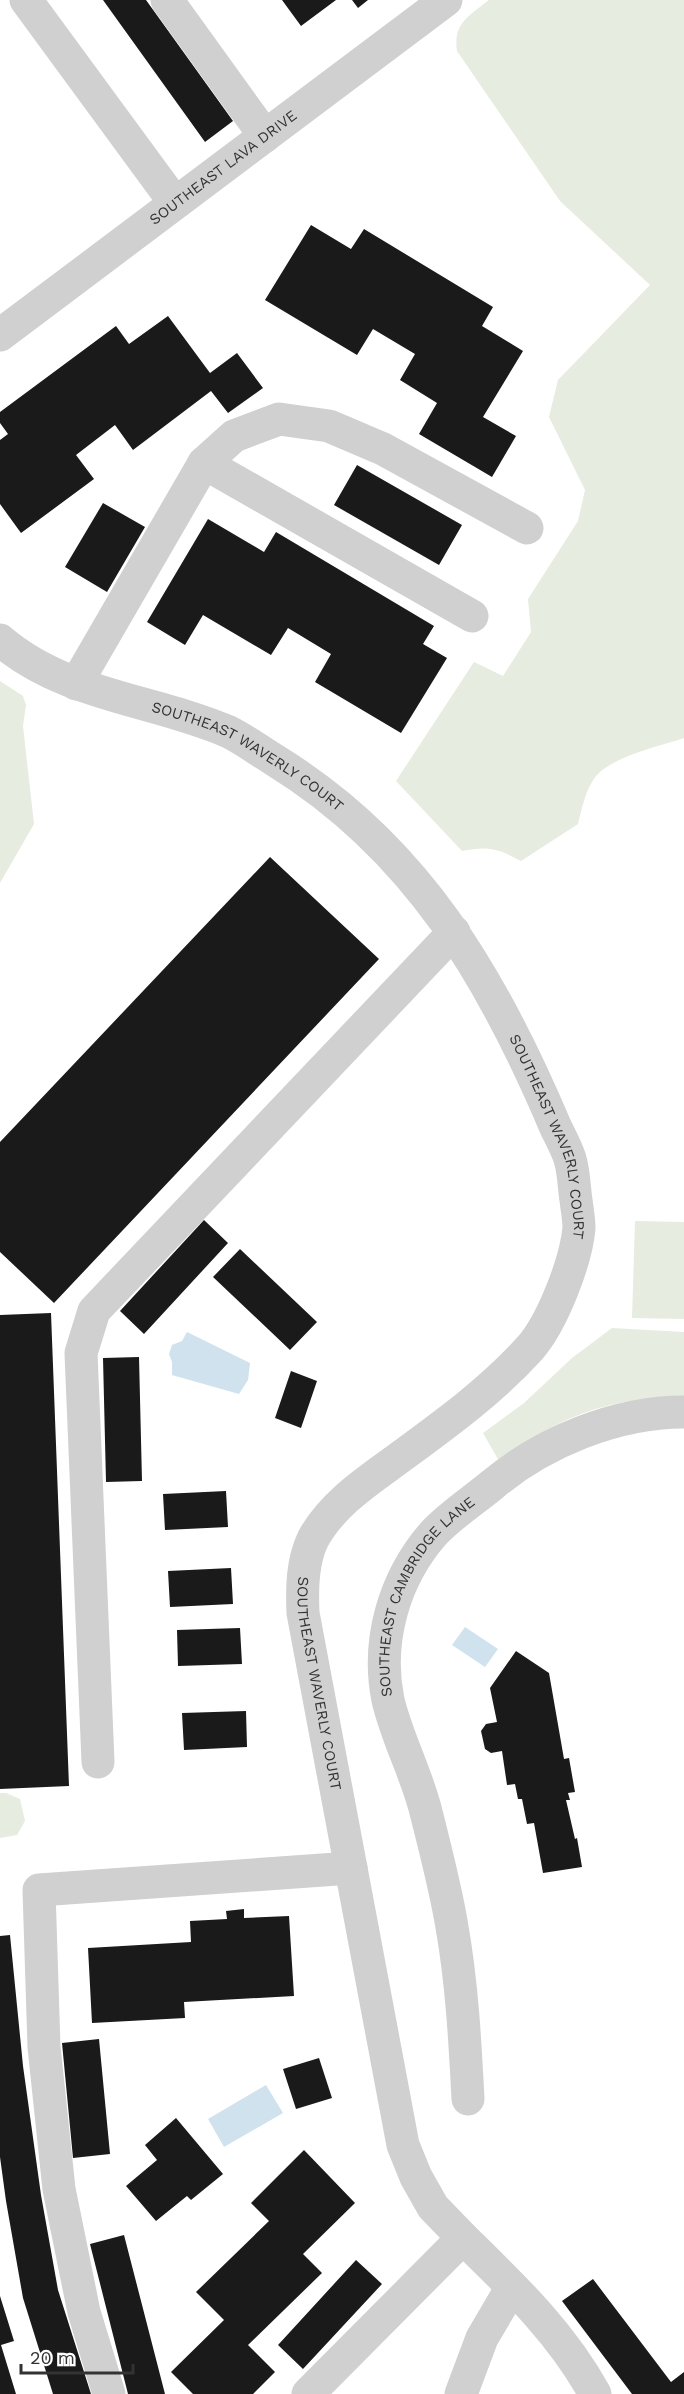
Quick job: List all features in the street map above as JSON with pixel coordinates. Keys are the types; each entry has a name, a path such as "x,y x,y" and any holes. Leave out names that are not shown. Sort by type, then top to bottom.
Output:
{"street":[{"path":"26,0 175,203"},
{"path":"167,0 265,136"},
{"name":"SOUTHEAST LAVA DRIVE","path":"0,335 446,0"},
{"path":"76,684 204,463 234,436 279,419 329,426 383,448 526,528"},
{"path":"204,463 472,616"},
{"name":"SOUTHEAST WAVERLY COURT","path":"0,640 11,650 53,675 231,733 306,779 373,836 433,902 482,974 533,1073 571,1161 579,1227 568,1275 553,1312 532,1346 476,1400 339,1504 313,1540 302,1581 303,1613 403,2145 416,2177 433,2207 540,2315 577,2362 595,2394"},
{"path":"98,1762 81,1353 94,1311 453,932"},
{"name":"SOUTHEAST CAMBRIDGE LANE","path":"468,2099 464,2021 452,1926 427,1813 389,1701 384,1666 386,1634 402,1579 433,1534 505,1474 564,1440 601,1426 639,1417 684,1412"},
{"path":"110,2394 84,2312 59,2189 44,2047 39,1890 351,1868"},
{"path":"308,2394 463,2238"},
{"path":"461,2394 483,2338 512,2287"}],"shaded area":[{"path":"489,0 684,0 684,738 626,757 605,768 590,785 578,824 521,861 493,849 462,851 396,781 474,662 503,676 531,632 528,599 578,521 585,490 549,417 558,380 650,285 560,201 457,51 456,41 460,27 469,16"},
{"path":"0,681 23,696 26,705 23,726 34,824 0,883"},
{"path":"635,1221 684,1222 684,1319 632,1318"},
{"path":"612,1328 684,1332 684,1400 636,1400 603,1407 573,1417 551,1428 499,1461 483,1433 524,1403 572,1358"},
{"path":"0,1793 20,1799 25,1821 17,1835 0,1838"}],"water":[{"path":"187,1332 250,1363 248,1380 239,1394 172,1375 172,1362 169,1354 172,1345 182,1341"},
{"path":"465,1627 498,1649 485,1667 452,1645"},
{"path":"266,2085 283,2113 224,2147 208,2119"}],"building":[{"path":"103,0 146,0 233,121 205,142"},
{"path":"282,0 336,0 301,26"},
{"path":"352,0 368,0 358,8"},
{"path":"311,225 351,249 364,229 493,307 482,326 523,351 483,417 516,436 492,477 419,434 437,403 400,380 415,354 373,329 357,355 265,300"},
{"path":"168,316 210,373 237,353 263,388 228,413 211,391 133,450 115,425 76,455 94,479 21,533 0,504 0,440 8,434 0,423 0,412 116,326 129,344"},
{"path":"357,465 462,525 439,565 334,505"},
{"path":"103,503 145,527 107,592 65,567"},
{"path":"208,519 264,552 276,532 434,626 423,644 447,658 401,733 315,682 331,654 288,628 271,655 203,615 185,645 147,622"},
{"path":"270,857 379,959 54,1303 0,1252 0,1142"},
{"path":"204,1220 228,1243 144,1334 120,1311"},
{"path":"240,1249 317,1322 290,1350 213,1277"},
{"path":"51,1313 69,1786 0,1789 0,1315"},
{"path":"139,1357 142,1481 106,1482 103,1358"},
{"path":"291,1371 317,1381 301,1428 275,1418"},
{"path":"226,1491 228,1527 165,1530 163,1494"},
{"path":"231,1568 233,1604 170,1607 168,1571"},
{"path":"240,1628 242,1664 178,1666 177,1630"},
{"path":"516,1651 549,1673 564,1759 569,1758 575,1792 568,1793 570,1800 566,1800 575,1839 577,1838 582,1867 543,1873 534,1823 527,1824 522,1799 518,1799 515,1784 507,1785 502,1751 491,1753 485,1749 481,1731 486,1724 497,1722 490,1688"},
{"path":"246,1711 247,1747 184,1750 182,1713"},
{"path":"244,1909 244,1918 289,1916 294,1996 184,2002 185,2018 92,2023 88,1948 191,1942 190,1921 227,1919 226,1911"},
{"path":"10,1935 23,2066 41,2195 58,2290 91,2394 53,2394 23,2298 0,2157 0,1936"},
{"path":"99,2039 110,2154 73,2158 62,2043"},
{"path":"319,2058 332,2098 296,2109 283,2069"},
{"path":"176,2118 223,2174 191,2200 187,2196 156,2221 126,2186 157,2160 145,2145"},
{"path":"304,2150 355,2203 303,2254 322,2273 248,2345 275,2372 253,2394 193,2394 171,2372 224,2320 196,2292 269,2221 251,2203"},
{"path":"124,2235 165,2394 128,2394 90,2244"},
{"path":"356,2260 382,2284 303,2369 278,2345"},
{"path":"593,2279 671,2382 684,2372 684,2394 632,2394 562,2301"},
{"path":"0,2296 14,2341 1,2345 16,2394 0,2394"}]}
